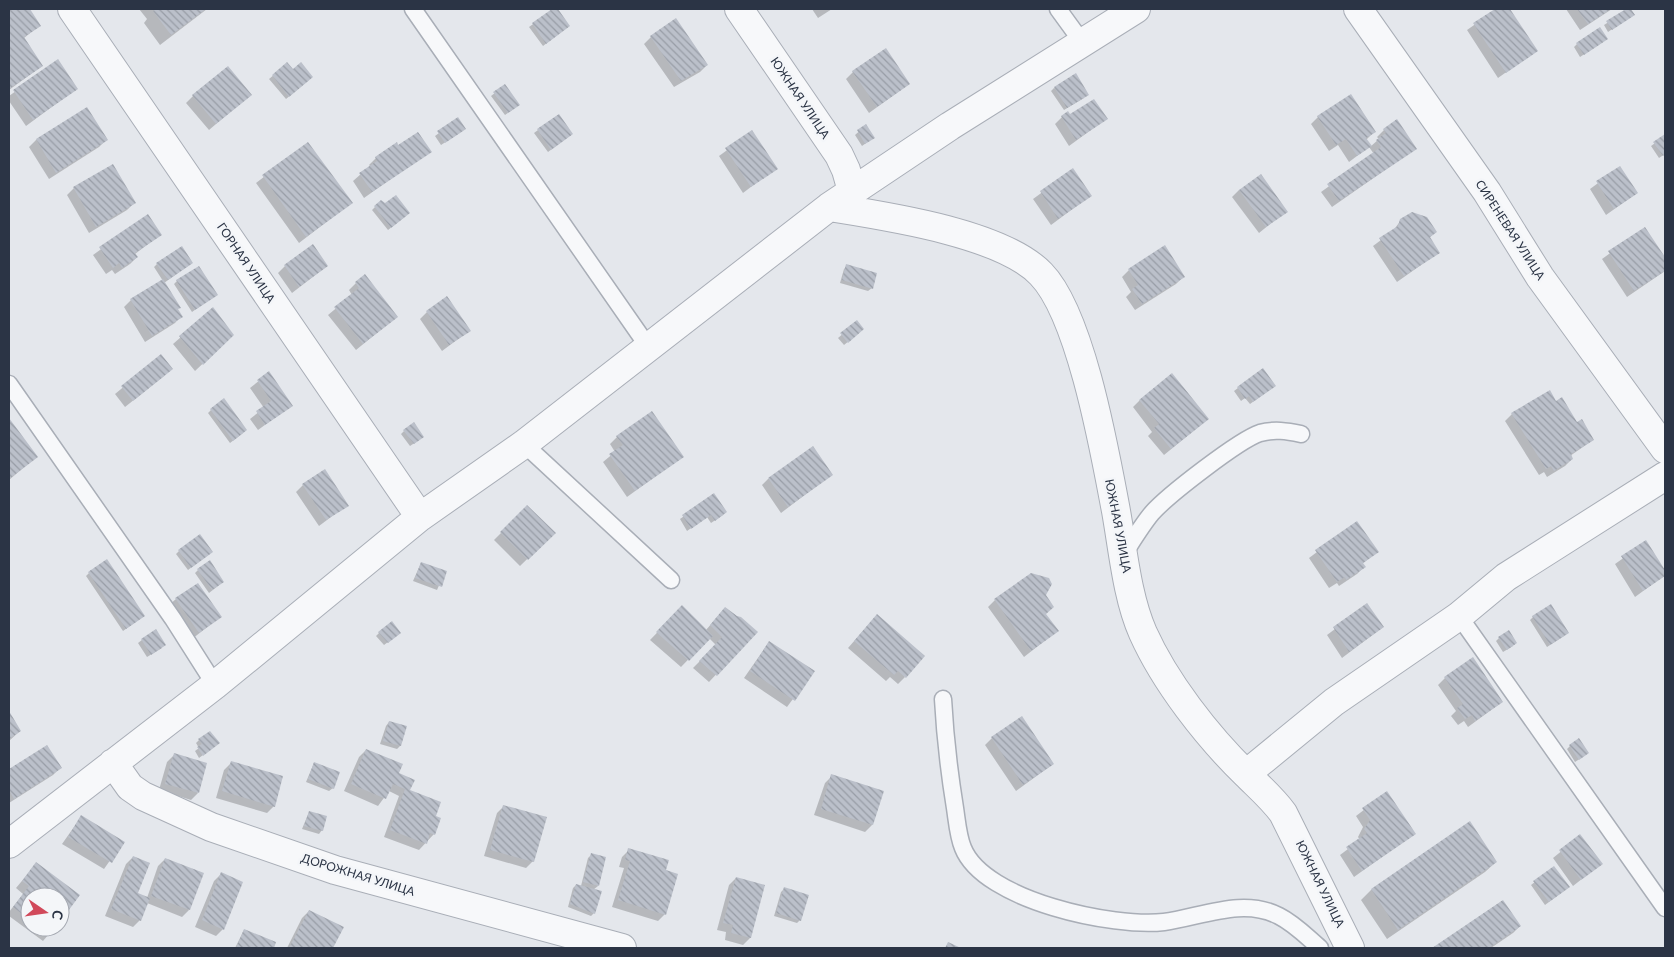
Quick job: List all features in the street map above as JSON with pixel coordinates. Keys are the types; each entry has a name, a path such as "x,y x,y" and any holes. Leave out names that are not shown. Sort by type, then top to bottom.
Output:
{"street":[{"name":"ГОРНАЯ УЛИЦА","path":"72,9 420,517"},
{"name":"ЮЖНАЯ УЛИЦА","path":"739,9 839,155 852,191"},
{"path":"9,844 215,685 420,517 524,444 829,207 1082,42 1136,9"},
{"name":"СИРЕНЕВАЯ УЛИЦА","path":"1358,9 1487,192 1540,277 1665,449"},
{"name":"ЮЖНАЯ УЛИЦА","path":"829,207 898,218 946,230 1005,250 1041,274 1065,312 1074,339 1099,430 1137,617 1152,650 1200,724 1246,774 1271,797 1283,813 1350,948"},
{"path":"1246,774 1334,702 1459,616 1486,592 1534,557 1665,476"},
{"name":"ДОРОЖНАЯ УЛИЦА","path":"113,763 130,787 144,796 212,827 335,870 622,948"}],"lane":[{"path":"413,9 649,348"},
{"path":"1058,9 1082,42"},
{"path":"9,384 173,619 215,685"},
{"path":"1124,554 1152,513 1172,494 1251,437 1270,431 1301,434"},
{"path":"524,444 671,580"},
{"path":"1459,616 1665,908"},
{"path":"943,699 947,759 963,849 978,868 995,880 1041,904 1111,921 1137,924 1165,922 1230,909 1263,910 1278,915 1292,923 1320,948"}],"building":[{"path":"9,9 30,9 41,26 24,37 43,66 9,89"},
{"path":"156,9 206,9 171,35 153,11"},
{"path":"552,9 558,9 570,26 546,44 532,23"},
{"path":"1495,9 1510,9 1538,51 1506,73 1473,23"},
{"path":"1577,9 1611,9 1588,24"},
{"path":"1626,9 1631,9 1635,15 1612,30 1606,21"},
{"path":"676,18 708,65 681,81 650,36"},
{"path":"1600,27 1608,39 1584,55 1576,43"},
{"path":"886,48 910,84 877,107 852,71"},
{"path":"58,59 78,89 33,120 13,90"},
{"path":"287,62 293,69 301,62 313,77 289,97 272,75"},
{"path":"228,66 252,95 216,124 192,95"},
{"path":"1076,73 1089,95 1067,108 1054,87"},
{"path":"505,84 520,105 508,113 493,92"},
{"path":"1351,94 1376,132 1366,138 1372,146 1357,156 1346,139 1336,145 1317,116"},
{"path":"1094,99 1108,119 1076,140 1061,116 1068,111 1070,114"},
{"path":"87,107 108,140 56,173 36,139"},
{"path":"559,114 573,134 551,150 537,129"},
{"path":"458,117 466,129 445,143 437,131"},
{"path":"1397,119 1417,149 1339,201 1327,184 1381,147 1376,140 1386,133 1383,129"},
{"path":"866,124 875,138 865,144 857,130"},
{"path":"752,130 778,169 751,187 725,148"},
{"path":"418,132 432,152 372,192 359,173 377,161 375,157 397,142 398,145"},
{"path":"1665,134 1665,154 1663,156 1653,142"},
{"path":"308,142 353,203 306,237 262,175"},
{"path":"113,164 136,203 96,227 73,187"},
{"path":"1620,166 1638,193 1614,209 1596,181"},
{"path":"1073,168 1092,196 1058,219 1040,191"},
{"path":"1261,174 1288,212 1266,227 1239,190"},
{"path":"396,195 410,213 391,228 374,206 381,200 385,203"},
{"path":"1412,212 1427,217 1437,232 1430,237 1440,253 1404,276 1379,238 1398,226 1400,219"},
{"path":"148,214 162,235 135,253 138,257 122,268 119,263 113,268 99,247"},
{"path":"1645,227 1665,257 1665,271 1634,291 1608,251"},
{"path":"313,244 328,266 299,287 284,265"},
{"path":"1165,245 1185,277 1142,304 1132,289 1138,285 1128,269"},
{"path":"182,246 193,263 168,280 156,263"},
{"path":"846,264 877,273 873,289 842,280"},
{"path":"199,266 218,295 195,310 176,280"},
{"path":"365,274 398,317 363,344 334,307 359,288 355,282"},
{"path":"163,279 181,308 178,309 183,317 152,336 130,299"},
{"path":"447,296 471,331 449,345 426,311"},
{"path":"213,307 234,335 203,365 179,336"},
{"path":"857,320 864,329 848,343 840,333"},
{"path":"161,354 173,369 133,401 121,386"},
{"path":"1263,368 1276,386 1253,402 1249,396 1245,399 1237,387"},
{"path":"269,371 293,406 265,425 256,411 271,401 257,380"},
{"path":"1172,373 1209,419 1171,449 1154,428 1159,424 1139,400"},
{"path":"1550,390 1556,401 1562,397 1577,422 1582,419 1594,440 1571,454 1573,459 1554,471 1551,466 1546,469 1511,413"},
{"path":"224,398 247,430 233,441 210,409"},
{"path":"652,411 684,457 635,491 609,454 623,445 616,436"},
{"path":"9,418 38,457 9,479"},
{"path":"414,422 424,437 414,444 403,430"},
{"path":"813,446 833,475 788,507 768,478"},
{"path":"325,469 349,506 326,520 302,484"},
{"path":"714,493 727,512 715,521 711,515 691,529 682,515"},
{"path":"527,505 556,533 528,560 500,532"},
{"path":"1357,521 1379,552 1363,563 1366,567 1346,580 1345,577 1337,582 1315,550"},
{"path":"200,534 213,552 191,568 178,550"},
{"path":"1646,540 1665,570 1665,576 1643,591 1621,556"},
{"path":"107,559 145,616 126,629 88,572"},
{"path":"210,560 224,582 212,590 197,569"},
{"path":"421,562 447,571 442,587 415,578"},
{"path":"1031,573 1049,578 1052,584 1046,595 1054,607 1046,614 1059,631 1031,651 994,599"},
{"path":"198,583 222,617 199,633 175,598"},
{"path":"1367,603 1384,627 1349,652 1333,627"},
{"path":"1551,604 1569,633 1550,645 1532,616"},
{"path":"682,605 713,636 689,661 656,632"},
{"path":"725,607 741,617 758,632 717,676 699,661 722,637 710,625"},
{"path":"877,614 925,656 906,678 898,671 894,675 854,641"},
{"path":"392,621 401,633 388,643 378,632"},
{"path":"156,629 166,645 151,655 141,639"},
{"path":"1509,630 1517,643 1507,650 1498,637"},
{"path":"769,641 815,671 795,701 750,671"},
{"path":"1473,657 1503,702 1475,721 1472,715 1465,719 1457,708 1463,704 1444,677"},
{"path":"9,711 21,731 9,739"},
{"path":"1022,716 1054,764 1023,785 991,737"},
{"path":"389,721 407,726 401,746 383,741"},
{"path":"210,731 220,743 203,756 197,747 202,744 198,739"},
{"path":"1579,738 1589,753 1579,760 1569,745"},
{"path":"47,745 62,768 14,799 9,790 9,769"},
{"path":"366,749 403,764 399,773 415,780 410,790 441,802 436,816 441,818 435,835 430,833 427,844 390,830 405,789 393,784 386,799 351,784"},
{"path":"174,753 207,763 199,793 165,784"},
{"path":"231,761 283,776 275,807 222,791"},
{"path":"314,762 340,772 334,789 308,779"},
{"path":"831,774 884,791 873,825 821,809"},
{"path":"1387,791 1416,834 1362,871 1346,847 1367,833 1364,829 1370,820 1362,808"},
{"path":"503,805 547,817 534,862 490,850"},
{"path":"309,811 327,816 323,831 304,826"},
{"path":"81,815 125,842 112,863 68,837"},
{"path":"1470,821 1497,862 1398,930 1371,889"},
{"path":"1580,834 1603,864 1581,880 1559,850"},
{"path":"628,848 669,860 666,870 678,874 666,915 618,900 630,861 625,860"},
{"path":"591,853 606,857 599,886 583,882"},
{"path":"133,856 150,863 138,893 150,898 141,921 111,909"},
{"path":"165,858 204,873 190,910 151,896"},
{"path":"36,862 69,887 28,887 22,881"},
{"path":"1554,866 1570,887 1549,902 1533,881"},
{"path":"221,872 243,882 224,930 202,920"},
{"path":"736,877 765,885 751,938 731,933 733,925 723,923"},
{"path":"576,884 602,891 595,914 570,904"},
{"path":"784,887 809,895 801,921 776,913"},
{"path":"70,888 80,895 70,908"},
{"path":"20,898 20,912 13,907"},
{"path":"1503,900 1521,926 1489,948 1432,948"},
{"path":"309,910 344,927 333,948 289,948"},
{"path":"244,929 276,942 274,948 236,948"},
{"path":"948,942 961,948 945,948"}]}
